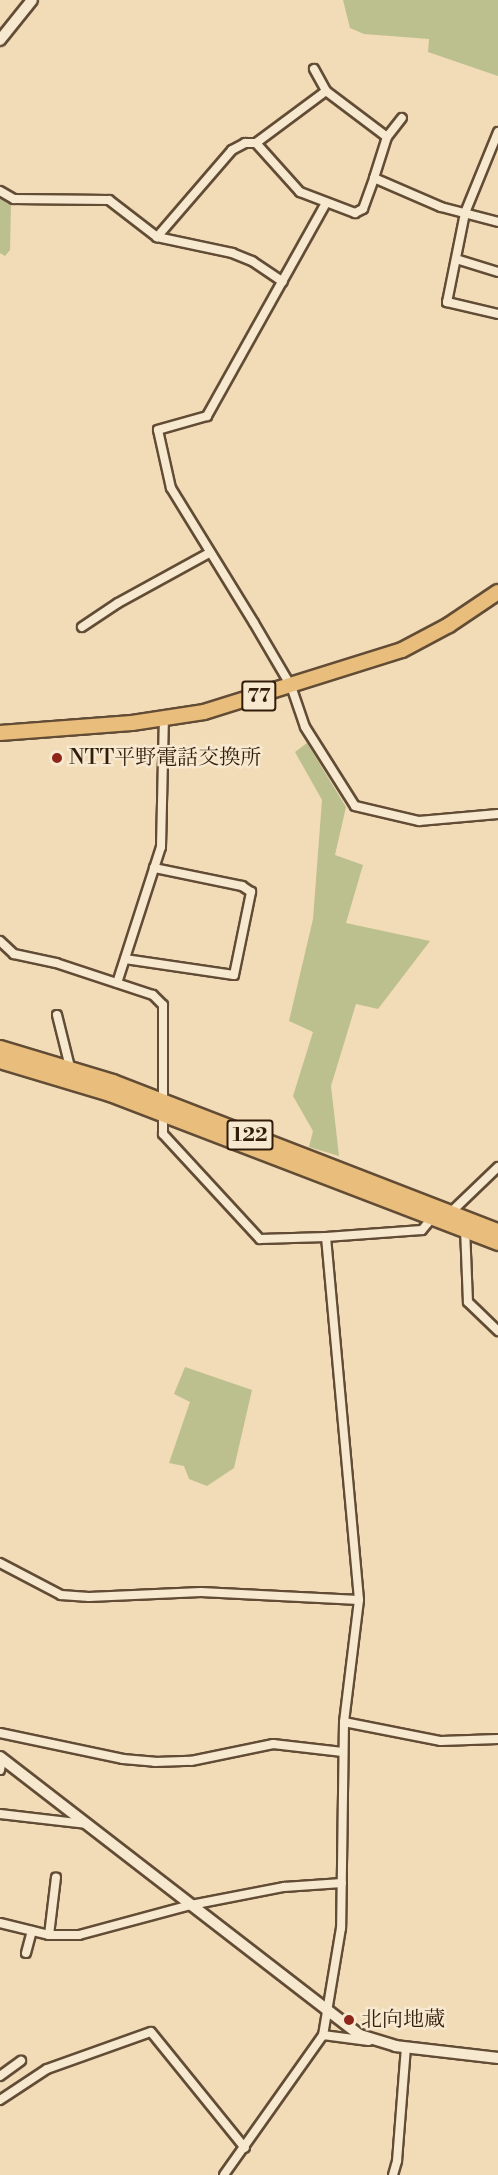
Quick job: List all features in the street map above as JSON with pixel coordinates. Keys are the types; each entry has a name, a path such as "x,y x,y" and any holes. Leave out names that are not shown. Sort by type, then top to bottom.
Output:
{"main road":[{"name":"77","path":"0,733 164,719 204,712 402,650 450,625 498,592"},
{"name":"122","path":"0,1048 70,1067 432,1218 448,1218"},
{"name":"122","path":"0,1062 163,1107 466,1225 498,1243"},
{"name":"122","path":"466,1225 498,1231"}],"street":[{"path":"0,40 32,0"},
{"path":"314,69 326,91 387,137"},
{"path":"157,237 232,150 245,143 256,143 326,91"},
{"path":"256,143 289,183 326,203 355,213 363,209 387,137 402,118"},
{"path":"498,132 465,213 447,302 498,314"},
{"path":"374,178 441,207 498,222"},
{"path":"0,190 14,199 109,200 157,237 232,253 252,261 283,282"},
{"path":"326,203 207,416 158,430 171,488 291,686 305,727 355,806 419,821 498,814"},
{"path":"456,259 498,272"},
{"path":"82,627 118,603 209,553"},
{"path":"117,983 161,847 164,719"},
{"path":"125,959 234,975 251,891 242,886 154,868"},
{"path":"0,941 14,954 153,995 163,1005 163,1134 260,1239 326,1238 422,1230 432,1218"},
{"path":"57,1015 70,1067"},
{"path":"448,1218 498,1167"},
{"path":"466,1225 468,1302 498,1331"},
{"path":"225,2175 301,2062 323,2036 341,1928 344,1722 358,1600 326,1238"},
{"path":"0,1563 61,1595 89,1597 201,1592 358,1600"},
{"path":"344,1722 441,1741 498,1739"},
{"path":"0,1733 123,1759 155,1762 191,1761 273,1744 343,1752"},
{"path":"1,1762 87,1824 370,2041"},
{"path":"0,1814 87,1824"},
{"path":"49,1935 56,1877"},
{"path":"0,1923 49,1935 80,1935 191,1905 284,1887 342,1883"},
{"path":"26,1953 32,1931"},
{"path":"0,2088 1,2099 47,2070 151,2032 245,2148"},
{"path":"323,2036 498,2058"},
{"path":"393,2175 397,2161 406,2047"},
{"path":"0,2076 21,2061"}],"green space":[{"path":"343,0 498,0 498,76 428,52 429,39 364,34 350,28"},
{"path":"0,196 11,203 10,250 5,256 0,253"},
{"path":"307,743 346,807 335,855 363,865 346,923 430,941 378,1009 356,1004 331,1086 339,1156 309,1147 313,1131 293,1096 313,1032 289,1021 313,919 322,800 295,752"},
{"path":"185,1367 252,1390 234,1468 207,1486 189,1479 184,1466 169,1463 190,1402 174,1394"}],"place":[{"name":"NTT平野電話交換所","path":"57,758"},
{"name":"北向地蔵","path":"349,2020"}]}
